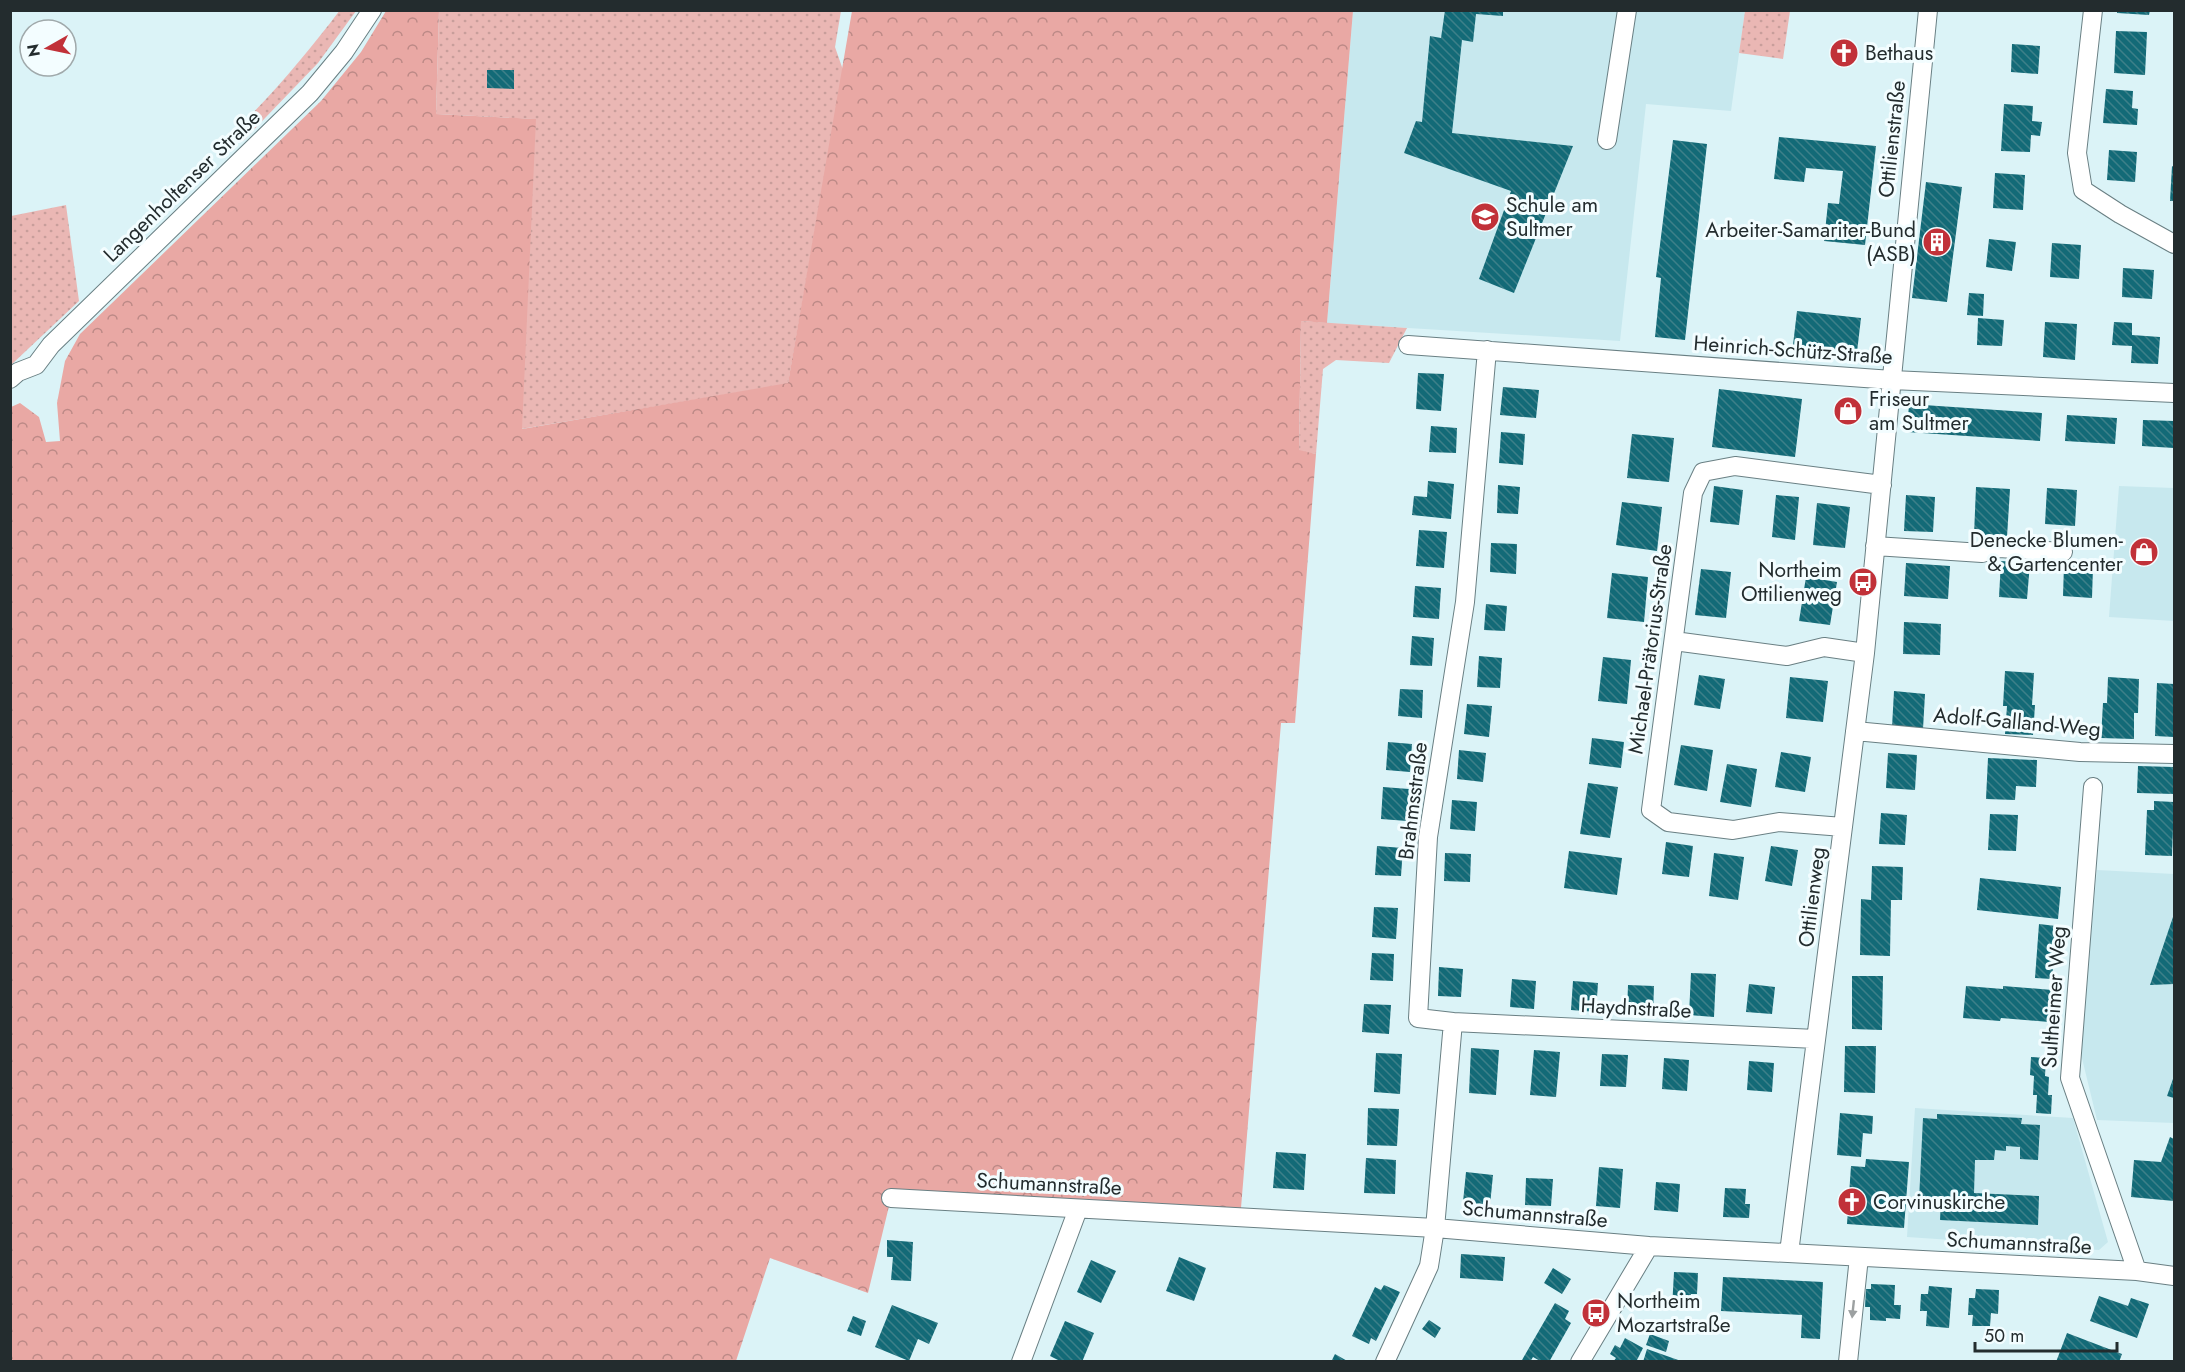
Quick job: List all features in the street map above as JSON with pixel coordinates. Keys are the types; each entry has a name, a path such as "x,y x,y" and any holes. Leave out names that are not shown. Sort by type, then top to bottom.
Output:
{"street":[{"name":"Langenholtenser Straße","path":"10,379 18,372 36,365 51,345 310,93 344,52 372,10"},
{"path":"1607,140 1627,10"},
{"name":"Ottilienstraße","path":"1892,380 1928,10"},
{"path":"2093,10 2077,153 2083,190 2120,214 2175,244"},
{"name":"Heinrich-Schütz-Straße","path":"1408,345 1892,380 2175,393"},
{"name":"Brahmsstraße","path":"1453,1022 1418,1018 1428,837 1465,602 1487,350"},
{"name":"Ottilienweg","path":"1789,1253 1865,653 1892,380"},
{"name":"Michael-Prätorius-Straße","path":"1843,827 1779,822 1733,830 1668,822 1651,810 1693,493 1703,472 1735,466 1882,485"},
{"path":"1875,546 1982,553 1999,548 2063,552"},
{"path":"1674,641 1787,656 1824,647 1865,653"},
{"name":"Adolf-Galland-Weg","path":"1855,730 2080,752 2175,754"},
{"name":"Sultheimer Weg","path":"2093,787 2070,1078 2137,1271"},
{"path":"1385,1362 1429,1266 1435,1228 1453,1022"},
{"name":"Haydnstraße","path":"1453,1022 1816,1039"},
{"name":"Schumannstraße","path":"891,1198 1435,1228 1649,1246 2137,1271 2175,1276"},
{"path":"1021,1362 1078,1209"},
{"path":"1580,1362 1649,1246"},
{"path":"1848,1362 1859,1257"}],"shaded area":[{"path":"340,10 356,11 318,63 243,141 241,125 317,40"},
{"path":"439,11 841,11 835,47 843,70 788,384 521,429 534,119 436,114"},
{"name":"Schule am Sultmer","path":"1353,11 1745,11 1731,111 1646,104 1620,341 1327,323"},
{"path":"1745,11 1790,11 1783,59 1739,53"},
{"path":"66,205 79,301 11,365 11,216"},
{"path":"1301,321 1407,328 1389,363 1336,360 1323,369 1316,454 1299,451"},
{"name":"Denecke Blumen- & Gartencenter","path":"2119,486 2174,488 2174,621 2109,617"},
{"path":"2097,870 2174,874 2174,1123 2097,1120 2080,1050"},
{"path":"1915,1108 2073,1118 2108,1242 2099,1250 1907,1237"}],"green space":[{"path":"386,11 439,11 436,114 536,119 522,429 788,383 852,11 1353,11 1327,323 1301,321 1299,450 1316,454 1295,723 1281,723 1241,1208 1022,1196 1021,1215 890,1202 868,1293 770,1258 736,1361 11,1362 11,407 20,403 39,417 46,442 60,441 57,403 65,361 80,334 321,101 361,52"}],"building":[{"name":"Schule am Sultmer","path":"1445,10 1503,10 1503,16 1476,14 1473,42 1462,40 1452,133 1573,146 1514,293 1479,279 1511,191 1404,153 1416,121 1422,122 1430,36 1441,38"},
{"path":"2117,10 2150,10 2149,15 2117,13"},
{"path":"2116,31 2147,32 2145,75 2114,73"},
{"path":"2012,44 2040,46 2038,74 2011,72"},
{"path":"487,70 514,70 514,89 487,88"},
{"path":"2106,89 2133,91 2132,108 2138,109 2137,125 2103,123"},
{"path":"2004,104 2033,106 2032,121 2042,122 2040,136 2031,135 2030,152 2001,151"},
{"path":"1779,137 1876,146 1865,245 1824,241 1828,203 1839,204 1843,171 1806,168 1804,182 1774,179"},
{"path":"1673,140 1707,144 1685,340 1655,337 1661,278 1656,277"},
{"path":"2109,150 2137,152 2135,182 2107,180"},
{"path":"2172,166 2174,167 2174,201 2170,201"},
{"path":"1995,173 2025,175 2023,210 1993,208"},
{"name":"Arbeiter-Samariter-Bund (ASB)","path":"1926,182 1962,187 1947,302 1912,298"},
{"path":"1989,239 2016,242 2012,271 1986,267"},
{"path":"2052,243 2081,245 2079,279 2050,277"},
{"path":"2123,268 2154,270 2152,299 2122,297"},
{"path":"1969,293 1984,294 1983,316 1967,315"},
{"path":"1797,311 1861,318 1857,352 1793,345"},
{"path":"1978,318 2004,320 2002,346 1977,345"},
{"path":"2045,322 2077,324 2075,360 2043,357"},
{"path":"2114,322 2132,323 2132,335 2160,337 2158,364 2131,363 2132,346 2112,345"},
{"path":"1418,373 1444,374 1441,411 1416,409"},
{"path":"1503,387 1539,390 1536,418 1500,415"},
{"path":"1719,389 1802,399 1795,457 1712,447"},
{"path":"1909,404 2042,413 2040,441 1907,432"},
{"path":"2067,415 2117,418 2115,444 2065,441"},
{"path":"2143,420 2174,421 2174,448 2142,446"},
{"path":"1431,426 1457,428 1456,453 1429,452"},
{"path":"1501,432 1525,434 1523,465 1499,463"},
{"path":"1632,434 1674,438 1669,482 1627,478"},
{"path":"1428,481 1454,484 1451,519 1412,515 1414,496 1427,497"},
{"path":"1498,485 1520,487 1518,514 1497,513"},
{"path":"1714,486 1743,490 1739,525 1710,522"},
{"path":"1976,487 2010,489 2007,537 1974,535"},
{"path":"2047,488 2077,490 2075,526 2045,524"},
{"path":"1776,495 1799,497 1795,540 1772,537"},
{"path":"1906,495 1935,497 1933,532 1904,531"},
{"path":"1622,502 1662,507 1657,551 1616,545"},
{"path":"1817,503 1850,507 1845,548 1813,545"},
{"path":"1419,530 1447,532 1444,568 1416,566"},
{"path":"1491,543 1517,544 1516,574 1490,572"},
{"path":"2001,561 2030,563 2027,599 1999,597"},
{"path":"1906,563 1950,566 1948,599 1904,596"},
{"path":"2064,565 2093,567 2092,598 2063,596"},
{"path":"1701,569 1731,572 1726,618 1695,615"},
{"path":"1612,573 1648,577 1644,622 1607,618"},
{"path":"1806,577 1837,582 1830,625 1799,621"},
{"path":"1415,586 1441,588 1439,619 1413,617"},
{"path":"1486,604 1507,606 1505,631 1484,630"},
{"path":"1904,622 1941,624 1940,655 1903,654"},
{"path":"1412,636 1434,638 1432,666 1410,665"},
{"path":"1479,656 1502,658 1500,688 1477,687"},
{"path":"1603,657 1631,660 1627,704 1598,701"},
{"path":"2005,671 2034,673 2033,735 2005,734 2007,706 2003,706"},
{"path":"1699,675 1725,679 1720,709 1694,705"},
{"path":"1790,677 1828,681 1823,722 1786,718"},
{"path":"2108,677 2139,679 2138,713 2134,713 2134,739 2101,738 2103,703 2107,703"},
{"path":"2157,683 2174,684 2174,737 2155,736"},
{"path":"1400,689 1423,690 1422,718 1398,716"},
{"path":"1894,691 1925,694 1923,729 1892,727"},
{"path":"1467,704 1492,706 1489,737 1464,734"},
{"path":"1592,738 1624,742 1621,768 1589,764"},
{"path":"1388,742 1412,744 1410,772 1386,770"},
{"path":"1681,745 1713,750 1707,791 1674,785"},
{"path":"1459,750 1486,753 1483,782 1457,779"},
{"path":"1781,752 1811,757 1805,792 1775,787"},
{"path":"1888,753 1917,755 1915,790 1886,788"},
{"path":"1988,758 2037,760 2036,787 2016,786 2015,800 1986,799"},
{"path":"1727,764 1757,769 1751,807 1720,802"},
{"path":"2138,766 2174,767 2174,794 2137,793"},
{"path":"1588,783 1618,787 1610,838 1580,834"},
{"path":"1383,787 1409,789 1407,821 1381,819"},
{"path":"1452,800 1477,802 1475,831 1450,829"},
{"path":"2154,801 2174,802 2172,856 2145,855 2147,810 2154,810"},
{"path":"1881,813 1907,815 1905,845 1879,844"},
{"path":"1990,814 2018,815 2016,851 1988,850"},
{"path":"1666,842 1693,846 1689,877 1662,874"},
{"path":"1377,846 1403,848 1401,876 1375,875"},
{"path":"1771,846 1798,850 1792,886 1765,881"},
{"path":"1569,851 1622,858 1617,895 1564,888"},
{"path":"1445,853 1471,854 1470,882 1444,881"},
{"path":"1714,853 1744,857 1738,900 1709,896"},
{"path":"1872,866 1903,867 1902,900 1891,900 1890,956 1860,955 1861,899 1871,900"},
{"path":"1980,878 2061,887 2058,919 1977,910"},
{"path":"1374,907 1398,908 1396,939 1372,937"},
{"path":"2174,914 2174,984 2150,985"},
{"path":"2039,924 2056,926 2052,979 2035,978"},
{"path":"1372,953 1394,954 1393,981 1370,980"},
{"path":"1439,967 1463,969 1461,997 1438,996"},
{"path":"1691,973 1716,974 1714,1017 1689,1015"},
{"path":"1852,976 1883,976 1882,1030 1852,1029"},
{"path":"1512,979 1536,981 1534,1009 1510,1007"},
{"path":"1573,981 1598,983 1596,1012 1571,1010"},
{"path":"1749,984 1775,987 1772,1014 1746,1012"},
{"path":"1628,985 1654,986 1653,1014 1627,1013"},
{"path":"1966,986 2052,990 2049,1022 1963,1018"},
{"path":"1364,1004 1391,1005 1389,1034 1362,1032"},
{"path":"1845,1046 1876,1046 1875,1093 1844,1092"},
{"path":"1471,1048 1499,1050 1496,1095 1469,1093"},
{"path":"1534,1050 1560,1052 1556,1097 1530,1095"},
{"path":"1376,1053 1402,1054 1400,1094 1374,1092"},
{"path":"1602,1054 1628,1055 1626,1087 1600,1086"},
{"path":"2031,1057 2046,1058 2045,1076 2049,1077 2048,1095 2052,1095 2051,1114 2036,1113 2037,1095 2033,1095 2034,1076 2030,1075"},
{"path":"1664,1058 1689,1060 1687,1091 1662,1089"},
{"path":"1749,1061 1774,1063 1772,1092 1747,1090"},
{"path":"2174,1076 2174,1098 2167,1096"},
{"path":"1368,1108 1399,1109 1397,1146 1367,1145"},
{"path":"1840,1113 1873,1116 1872,1134 1863,1133 1861,1157 1837,1155"},
{"path":"1937,1114 2022,1118 2021,1124 2040,1125 2038,1160 2020,1159 2020,1147 2006,1146 2006,1151 1995,1150 1994,1160 1975,1160 1974,1193 2039,1196 2038,1225 1940,1220 1941,1201 1919,1200 1923,1118 1937,1119"},
{"path":"2170,1137 2174,1139 2174,1201 2131,1197 2134,1160 2161,1162"},
{"path":"1276,1152 1306,1154 1304,1190 1273,1188"},
{"path":"1366,1158 1396,1160 1395,1194 1364,1193"},
{"name":"Corvinuskirche","path":"1866,1159 1909,1162 1904,1228 1847,1224 1851,1166 1865,1167"},
{"path":"1599,1167 1623,1169 1620,1208 1596,1206"},
{"path":"1466,1172 1493,1175 1490,1205 1463,1202"},
{"path":"1526,1178 1553,1179 1551,1206 1525,1205"},
{"path":"1656,1182 1680,1184 1678,1212 1654,1210"},
{"path":"1725,1188 1746,1189 1745,1204 1750,1204 1749,1218 1723,1217"},
{"path":"887,1240 913,1242 911,1281 891,1280 893,1257 887,1257"},
{"path":"1461,1254 1505,1257 1503,1281 1460,1278"},
{"path":"1179,1257 1206,1268 1194,1301 1166,1291"},
{"path":"1091,1260 1116,1271 1101,1303 1077,1292"},
{"path":"1553,1268 1571,1279 1562,1294 1544,1283"},
{"path":"1674,1272 1698,1273 1697,1294 1691,1294 1690,1309 1672,1308"},
{"path":"1723,1277 1823,1282 1820,1339 1801,1338 1802,1315 1721,1311"},
{"path":"1871,1284 1895,1285 1894,1305 1901,1305 1900,1319 1870,1320 1870,1307 1865,1307 1866,1289 1871,1289"},
{"path":"1384,1285 1400,1292 1376,1341 1371,1338 1369,1344 1352,1336 1375,1287 1381,1290"},
{"path":"1929,1286 1952,1288 1949,1328 1926,1326 1927,1311 1920,1311 1921,1294 1928,1294"},
{"path":"1976,1289 1999,1290 1998,1314 1991,1313 1990,1326 1972,1326 1973,1315 1968,1315 1969,1298 1975,1298"},
{"path":"2099,1296 2128,1306 2131,1298 2149,1304 2137,1338 2090,1321"},
{"path":"1555,1303 1569,1311 1565,1319 1571,1323 1549,1362 1542,1362 1533,1357 1530,1362 1524,1362 1522,1360"},
{"path":"892,1305 938,1323 929,1344 918,1339 909,1361 875,1347"},
{"path":"853,1316 866,1321 861,1336 847,1331"},
{"path":"1429,1320 1441,1328 1435,1338 1422,1329"},
{"path":"1065,1321 1094,1333 1082,1362 1058,1362 1050,1356"},
{"path":"2067,1333 2122,1354 2119,1362 2056,1362"},
{"path":"1650,1334 1669,1341 1666,1352 1646,1345"},
{"path":"1625,1338 1643,1348 1636,1362 1613,1362 1616,1358 1610,1354 1615,1345 1620,1348"},
{"path":"1647,1349 1681,1361 1681,1362 1643,1362"},
{"path":"1335,1354 1349,1362 1331,1362"}],"place":[{"name":"Bethaus","path":"1844,53"},
{"name":"Schule am Sultmer","path":"1485,217"},
{"name":"Arbeiter-Samariter-Bund (ASB)","path":"1937,242"},
{"name":"Friseur am Sultmer","path":"1848,411"},
{"name":"Denecke Blumen- & Gartencenter","path":"2144,552"},
{"name":"Northeim Ottilienweg","path":"1863,582"},
{"name":"Corvinuskirche","path":"1852,1202"},
{"name":"Northeim Mozartstraße","path":"1596,1313"}]}
